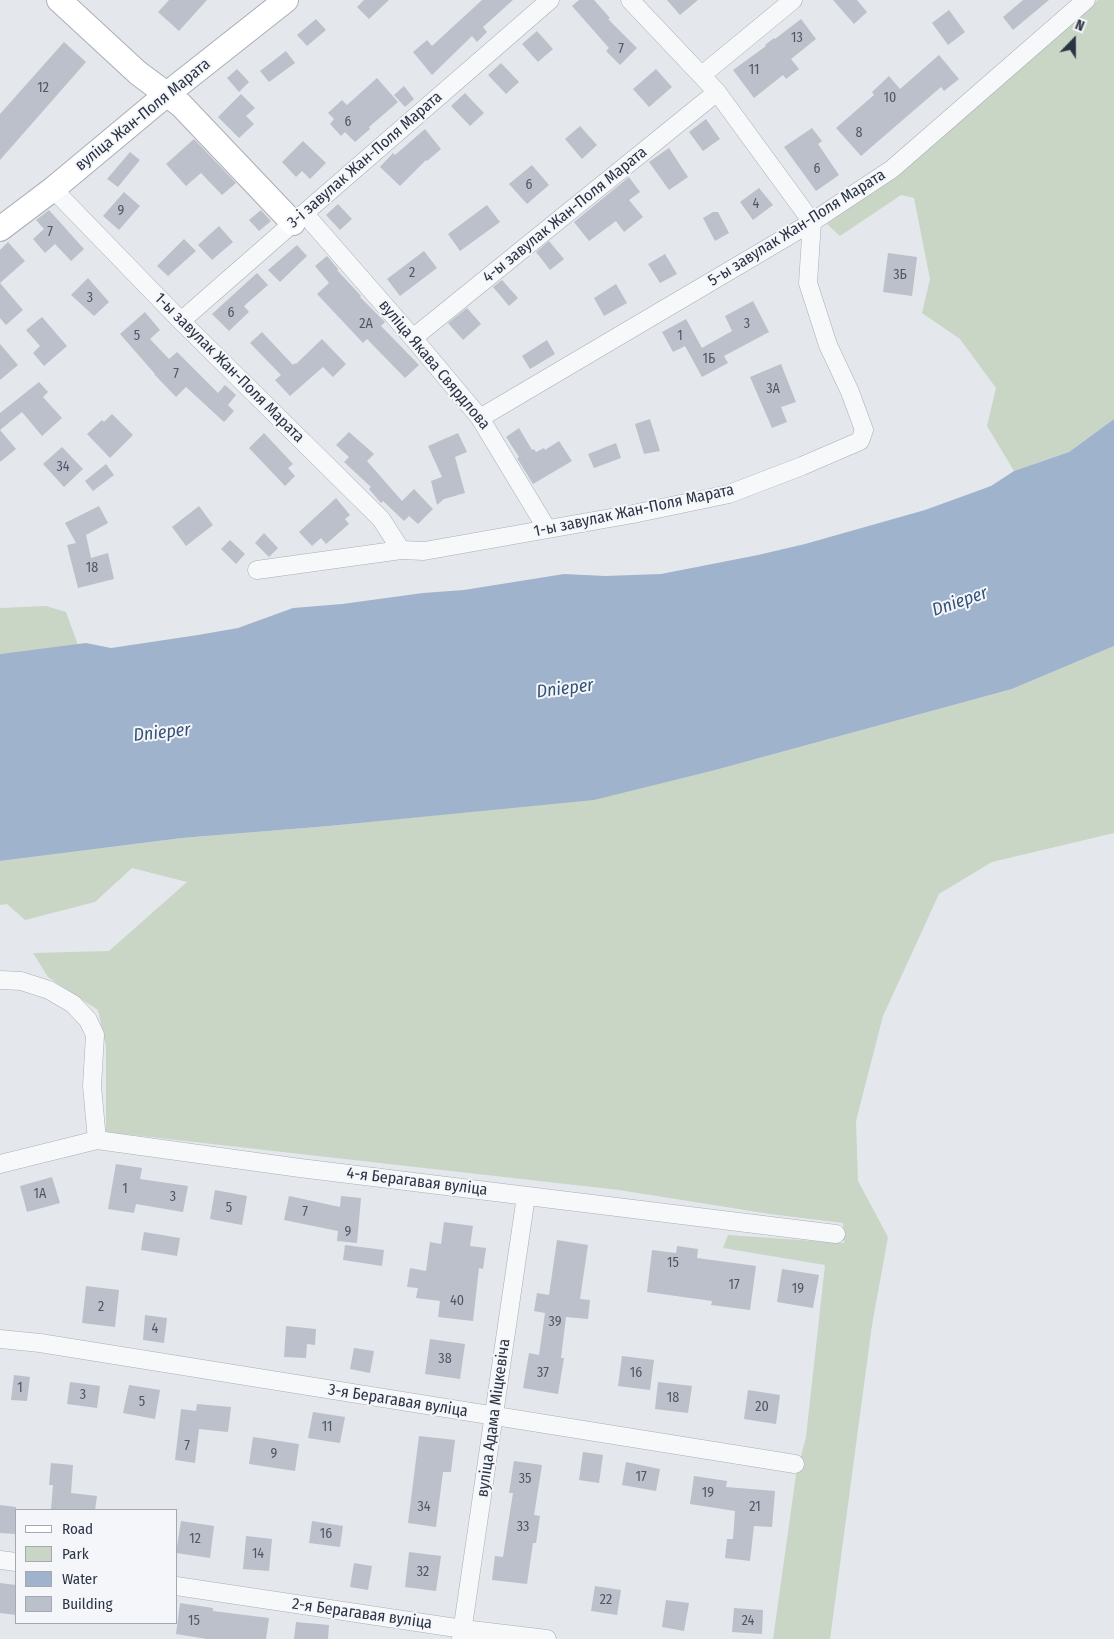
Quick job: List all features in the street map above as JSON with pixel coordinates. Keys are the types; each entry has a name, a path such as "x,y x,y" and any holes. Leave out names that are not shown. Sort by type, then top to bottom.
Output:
{"street":[{"name":"вуліца Якава Свярдлова","path":"59,0 138,73 182,105 298,218 413,338 480,418 547,529"},
{"name":"вуліца Жан-Поля Марата","path":"0,229 53,189 167,94 286,0"},
{"name":"3-і завулак Жан-Поля Марата","path":"181,321 550,0"},
{"path":"630,0 718,92 812,222"},
{"path":"702,75 793,0"},
{"name":"5-ы завулак Жан-Поля Марата","path":"480,418 812,222 892,169 1086,0"},
{"name":"4-ы завулак Жан-Поля Марата","path":"413,338 718,92"},
{"name":"1-ы завулак Жан-Поля Марата","path":"53,189 181,321 381,519 401,550"},
{"name":"1-ы завулак Жан-Поля Марата","path":"257,570 401,550 424,551 634,514 729,494 860,441 864,430 850,392 828,345 808,283 812,222"},
{"path":"0,980 21,981 49,990 73,1004 88,1020 95,1035 92,1086 98,1140"},
{"name":"4-я Берагавая вуліца","path":"0,1164 98,1140 300,1168 836,1234"},
{"name":"вуліца Адама Міцкевіча","path":"462,1634 526,1196"},
{"name":"3-я Берагавая вуліца","path":"0,1339 50,1345 795,1464"},
{"path":"0,1560 15,1562"},
{"name":"2-я Берагавая вуліца","path":"178,1586 462,1634 547,1639"}],"green space":[{"path":"1098,0 1114,0 1114,419 1069,452 1014,471 987,426 996,388 960,339 922,313 930,279 914,198 901,195 840,236 827,224 908,164"},
{"path":"46,606 66,612 78,645 0,654 0,608"},
{"path":"1114,646 1114,833 992,862 939,894 883,1016 856,1121 858,1181 888,1237 872,1325 830,1639 773,1639 796,1475 806,1437 825,1265 723,1248 728,1235 844,1243 843,1223 770,1214 619,1190 106,1132 106,1047 98,1010 48,977 33,953 109,951 187,882 132,868 95,902 25,920 7,904 0,905 0,861 182,838 329,826 495,809 719,769 1012,689"}],"water":[{"name":"Dnieper","path":"1114,419 1114,646 1012,689 719,769 594,800 329,826 182,838 0,861 0,654 86,643 111,648 238,628 293,608 464,590 564,574 605,576 661,574 758,555 805,544 925,510 991,486 1014,471 1069,452"}],"building":[{"path":"169,0 207,0 179,31 158,12"},
{"path":"364,0 389,0 369,19 357,7"},
{"path":"482,0 513,0 483,27 487,32 477,42 472,36 432,75 413,52 427,40 432,46"},
{"path":"579,0 594,0 610,18 608,19 637,48 620,65 606,51 609,48 572,6"},
{"path":"667,0 698,0 680,15"},
{"path":"833,0 857,0 867,12 854,24"},
{"path":"1023,0 1049,0 1013,30 1003,17"},
{"path":"949,10 965,32 948,45 932,23"},
{"path":"316,19 326,30 307,46 297,35"},
{"path":"801,19 816,39 791,59 799,69 786,79 783,75 754,98 733,70"},
{"path":"537,31 553,49 538,62 522,44"},
{"path":"64,42 86,62 0,160 0,114"},
{"path":"286,51 295,63 269,82 260,71"},
{"path":"939,55 959,79 944,91 941,87 861,156 836,128 874,95 872,92 889,76 900,89"},
{"path":"501,63 519,82 506,94 488,75"},
{"path":"237,69 249,82 239,92 227,78"},
{"path":"656,69 672,87 649,107 633,89"},
{"path":"377,78 398,102 355,142 345,132 341,136 330,124 334,119 328,113 342,100 347,105"},
{"path":"404,86 414,99 405,107 394,95"},
{"path":"465,93 484,113 470,126 451,106"},
{"path":"241,94 255,108 246,116 254,124 239,138 218,117"},
{"path":"706,119 720,139 703,151 689,132"},
{"path":"580,126 597,145 582,159 565,139"},
{"path":"812,128 822,141 818,144 839,175 816,191 784,147"},
{"path":"425,129 441,149 426,160 400,186 380,167 393,153 395,155"},
{"path":"194,139 236,183 222,195 201,173 186,186 166,164"},
{"path":"303,141 326,163 310,179 302,171 296,177 282,162"},
{"path":"669,148 688,177 669,190 649,162"},
{"path":"130,152 140,160 118,187 107,179"},
{"path":"532,165 549,185 527,204 509,184"},
{"path":"629,177 640,192 629,200 643,217 624,232 616,221 589,241 574,222"},
{"path":"759,188 773,205 753,220 740,202"},
{"path":"124,192 140,206 119,230 103,216"},
{"path":"338,204 352,219 340,230 326,215"},
{"path":"487,205 500,222 460,251 448,234"},
{"path":"49,210 84,249 71,261 55,244 45,253 33,239 44,229 36,220"},
{"path":"261,210 271,221 259,231 249,220"},
{"path":"713,212 718,212 729,233 715,241 703,218"},
{"path":"219,226 233,242 212,260 198,245"},
{"path":"184,239 196,251 168,276 157,266"},
{"path":"549,241 564,259 550,270 536,252"},
{"path":"8,242 25,261 0,283 0,250"},
{"path":"297,245 307,256 280,282 268,270"},
{"path":"424,251 437,268 400,296 387,279"},
{"path":"888,253 917,257 912,296 883,292"},
{"path":"665,254 677,274 660,283 648,264"},
{"path":"327,256 360,297 385,322 381,326 419,365 405,378 367,339 363,343 317,294 329,283 315,266"},
{"path":"257,273 268,285 244,306 249,312 229,331 212,314"},
{"path":"88,278 109,302 94,316 71,295"},
{"path":"502,280 518,298 509,306 493,287"},
{"path":"0,283 23,310 6,325 0,318"},
{"path":"616,284 627,303 604,316 594,298"},
{"path":"753,301 769,332 724,356 728,363 702,377 685,346 673,352 662,332 686,319 702,348 732,331 725,316"},
{"path":"467,308 481,324 463,340 448,323"},
{"path":"145,312 160,330 150,339 169,359 177,352 218,393 225,385 236,395 228,405 234,411 224,422 186,387 176,397 120,334"},
{"path":"42,317 67,346 44,366 33,353 40,346 26,330"},
{"path":"262,332 293,365 322,339 346,364 333,377 323,367 290,396 275,380 281,375 250,343"},
{"path":"547,340 555,354 530,369 522,356"},
{"path":"0,344 18,365 0,380"},
{"path":"781,364 796,402 781,407 787,422 772,428 750,377"},
{"path":"39,382 48,392 43,397 62,418 42,436 22,412 0,430 0,413"},
{"path":"112,414 133,435 110,458 87,434 102,420 104,422"},
{"path":"650,419 660,451 644,454 635,424"},
{"path":"519,428 532,450 534,449 536,452 544,448 545,450 559,441 572,461 533,484 506,437"},
{"path":"0,430 16,449 0,462"},
{"path":"349,432 374,454 367,461 402,501 414,489 433,509 418,524 409,516 404,521 383,501 381,503 369,489 371,487 344,462 349,457 336,445"},
{"path":"264,433 293,464 288,468 295,476 285,486 249,448"},
{"path":"458,433 467,452 455,457 465,493 444,499 437,505 431,481 442,477 428,446"},
{"path":"616,443 621,458 594,468 588,454"},
{"path":"62,447 83,469 64,487 43,464"},
{"path":"106,464 114,475 93,491 85,481"},
{"path":"336,498 350,515 345,519 349,524 326,544 321,538 312,546 299,532"},
{"path":"99,506 108,523 86,535 91,558 108,553 114,579 78,588 67,545 76,543 65,523"},
{"path":"199,506 213,525 186,546 172,527"},
{"path":"264,533 278,548 269,557 255,543"},
{"path":"230,540 245,554 236,564 221,549"},
{"path":"116,1164 142,1168 140,1179 188,1186 183,1212 136,1204 134,1213 108,1209"},
{"path":"52,1177 60,1203 27,1212 20,1186"},
{"path":"215,1190 247,1196 242,1225 210,1219"},
{"path":"289,1196 340,1207 341,1196 361,1198 357,1243 337,1241 338,1231 284,1220"},
{"path":"444,1222 473,1226 470,1246 486,1248 483,1269 479,1268 473,1321 438,1317 440,1301 416,1298 418,1288 407,1287 410,1268 426,1271 430,1242 441,1244"},
{"path":"144,1232 180,1238 177,1256 141,1250"},
{"path":"557,1240 588,1245 580,1299 590,1300 588,1319 566,1317 561,1358 564,1358 558,1394 523,1388 529,1353 539,1355 545,1313 534,1311 537,1293 549,1295"},
{"path":"345,1245 384,1250 382,1266 343,1260"},
{"path":"677,1246 698,1249 697,1258 756,1266 750,1310 711,1305 712,1301 647,1292 652,1250 676,1253"},
{"path":"782,1269 819,1275 813,1308 777,1302"},
{"path":"86,1286 119,1290 115,1327 82,1323"},
{"path":"145,1315 167,1318 164,1343 143,1340"},
{"path":"286,1326 316,1329 315,1345 307,1344 306,1358 284,1357"},
{"path":"430,1339 465,1344 460,1379 425,1374"},
{"path":"354,1348 374,1351 370,1373 350,1369"},
{"path":"622,1356 654,1360 650,1390 618,1386"},
{"path":"14,1375 30,1377 27,1401 11,1400"},
{"path":"70,1382 100,1386 97,1408 67,1404"},
{"path":"658,1382 692,1386 688,1413 655,1409"},
{"path":"129,1385 160,1390 155,1419 123,1413"},
{"path":"748,1390 780,1395 776,1424 744,1419"},
{"path":"197,1404 231,1407 228,1432 199,1429 195,1463 175,1460 181,1409 196,1411"},
{"path":"313,1412 345,1417 340,1443 308,1438"},
{"path":"419,1436 455,1440 451,1472 443,1472 436,1527 408,1523"},
{"path":"253,1437 299,1444 295,1471 249,1464"},
{"path":"583,1452 603,1455 599,1483 579,1480"},
{"path":"514,1461 542,1465 534,1515 540,1516 536,1543 533,1543 527,1584 492,1580 495,1556 503,1557 513,1493 509,1493"},
{"path":"626,1462 660,1469 656,1491 622,1485"},
{"path":"51,1463 73,1465 71,1493 97,1496 95,1509 51,1509 53,1485 49,1485"},
{"path":"694,1476 727,1481 726,1487 775,1491 772,1527 754,1526 750,1561 725,1558 727,1539 733,1539 735,1511 690,1504"},
{"path":"0,1505 16,1507 15,1534 0,1533"},
{"path":"181,1521 214,1526 210,1558 178,1553"},
{"path":"312,1521 343,1526 340,1547 309,1543"},
{"path":"246,1536 272,1539 269,1571 243,1569"},
{"path":"409,1552 441,1556 436,1591 405,1587"},
{"path":"354,1563 372,1566 368,1590 350,1587"},
{"path":"0,1583 15,1585 15,1615 0,1613"},
{"path":"595,1586 621,1590 617,1615 591,1611"},
{"path":"666,1600 689,1603 684,1631 662,1627"},
{"path":"180,1603 213,1608 213,1611 269,1618 266,1639 207,1639 176,1634"},
{"path":"734,1608 763,1610 762,1634 732,1632"},
{"path":"296,1622 329,1625 328,1639 294,1639"}]}
